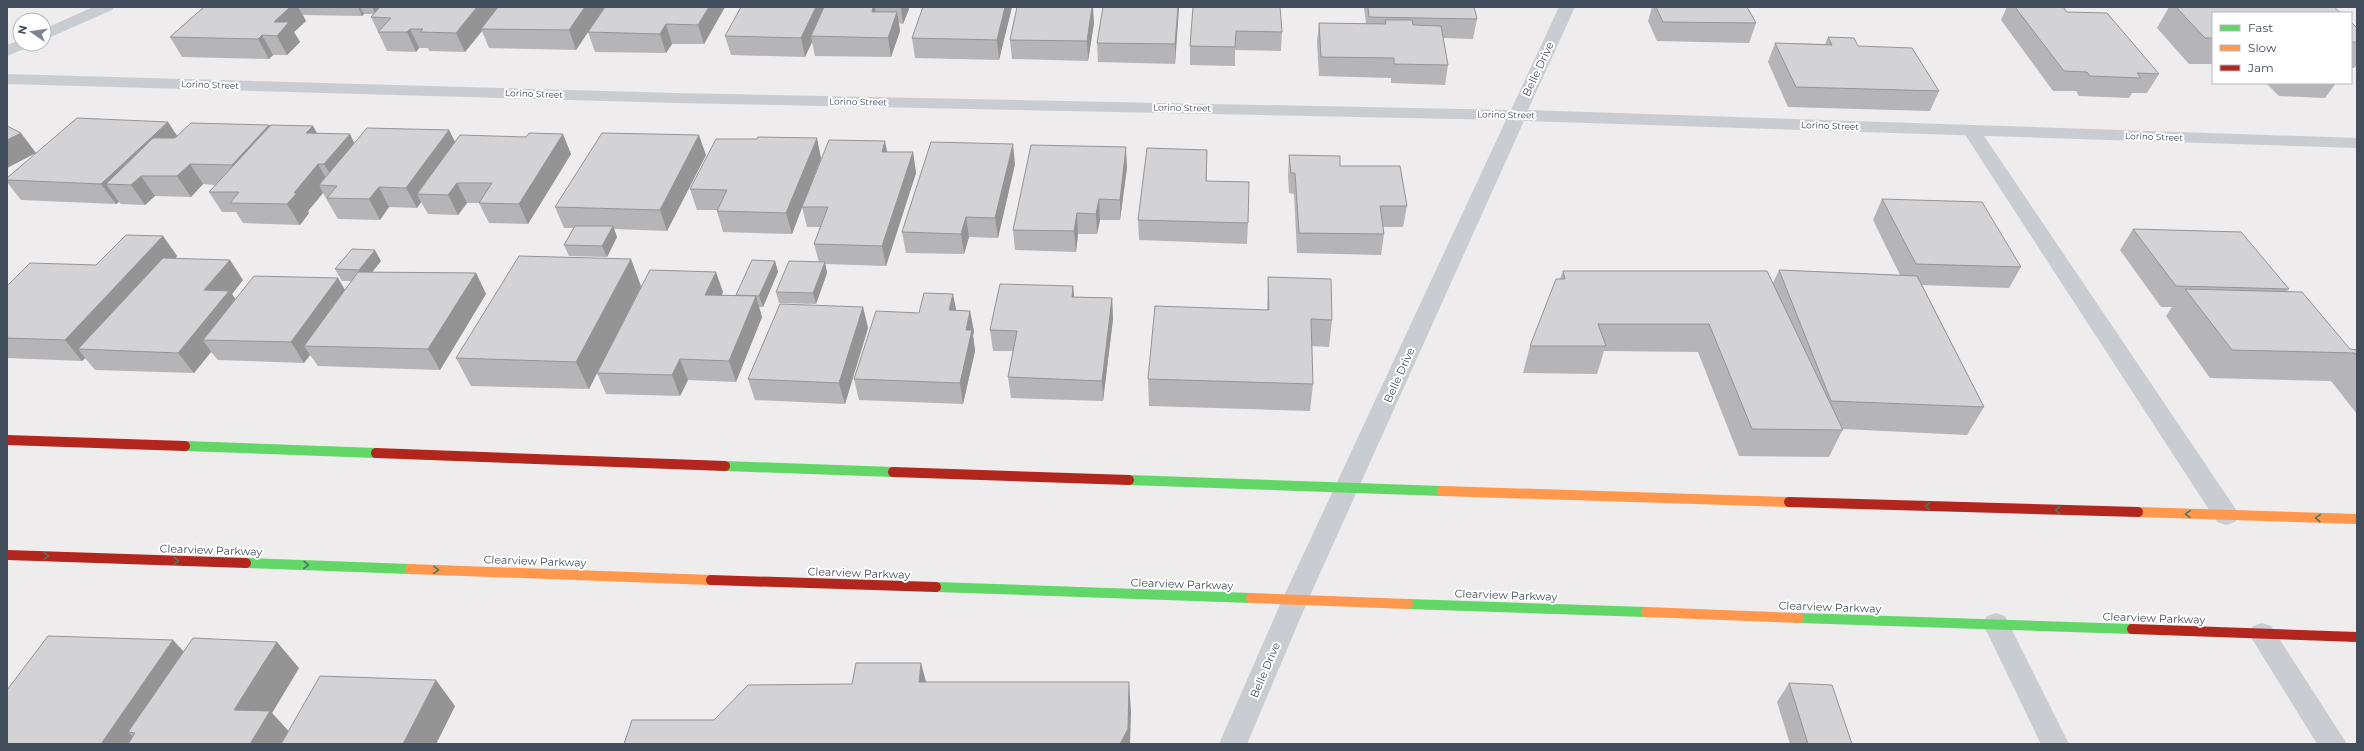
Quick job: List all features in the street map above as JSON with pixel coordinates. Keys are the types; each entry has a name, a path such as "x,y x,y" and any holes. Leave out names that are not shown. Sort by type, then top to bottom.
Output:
{"street":[{"path":"52,31 106,7"},
{"name":"Belle Drive","path":"1233,744 1295,600 1348,488 1567,7"},
{"name":"Lorino Street","path":"7,79 676,98 1517,115 2357,143"},
{"path":"1970,130 2226,515"},
{"path":"7,440 1348,488 2357,519"},
{"name":"Clearview Parkway","path":"7,555 2357,637"},
{"path":"1996,624 2055,744"},
{"path":"2262,634 2333,744"}],"building":[{"path":"204,7 290,7 274,22 289,22 277,36 262,35 258,39 170,37"},
{"path":"380,7 477,7 456,33 420,32 423,29 410,29 407,32 378,32 391,18 371,17"},
{"path":"498,7 585,7 569,30 481,29"},
{"path":"605,7 709,7 698,25 666,24 660,34 588,32"},
{"path":"741,7 816,7 801,38 725,36"},
{"path":"824,7 873,7 872,12 897,12 888,38 811,36"},
{"path":"923,7 1005,7 997,40 912,38"},
{"path":"1017,7 1092,7 1087,41 1010,40"},
{"path":"1103,7 1178,7 1175,44 1097,43"},
{"path":"1193,7 1280,7 1282,32 1236,31 1235,47 1190,46"},
{"path":"1368,7 1474,7 1477,19 1369,17"},
{"path":"1656,7 1747,7 1756,23 1663,22"},
{"path":"2015,7 2063,7 2067,12 2107,13 2159,74 2137,73 2141,78 2090,76 2087,72 2064,71"},
{"path":"2176,7 2334,7 2340,12 2212,12 2212,38 2205,38"},
{"path":"1385,20 1412,20 1413,25 1441,26 1448,65 1394,64 1394,58 1321,57 1319,23 1386,24"},
{"path":"2352,23 2357,28 2357,42 2352,42"},
{"path":"1828,37 1854,38 1858,46 1912,48 1939,91 1796,87 1775,43 1832,45"},
{"path":"77,118 168,122 101,184 7,180 7,178"},
{"path":"191,123 269,125 232,165 190,164 177,176 141,176 131,185 106,184 153,138 175,138"},
{"path":"271,125 313,126 306,133 350,134 324,164 318,164 294,193 297,193 287,204 230,203 239,192 209,192"},
{"path":"7,126 21,133 7,140"},
{"path":"367,128 449,130 406,188 379,187 369,199 327,198 337,186 319,185"},
{"path":"529,133 563,134 519,204 479,203 492,183 457,183 448,195 417,194 460,135 526,137"},
{"path":"602,133 699,135 660,210 555,207"},
{"path":"758,137 817,138 786,213 717,211 727,190 690,189 716,139 757,139"},
{"path":"829,140 885,141 882,152 913,152 882,246 814,244 828,207 802,207"},
{"path":"931,142 1013,144 995,218 966,217 961,234 902,232"},
{"path":"1031,145 1126,147 1120,200 1099,199 1096,214 1077,213 1074,231 1013,230"},
{"path":"1147,148 1207,150 1206,181 1249,182 1248,223 1138,220"},
{"path":"1289,155 1340,156 1340,166 1400,166 1407,206 1380,206 1384,234 1299,233 1295,173 1291,173"},
{"path":"1882,199 1982,202 2021,267 1916,264"},
{"path":"575,226 613,226 602,246 564,245"},
{"path":"2133,229 2241,232 2289,289 2176,286"},
{"path":"126,235 163,236 65,340 7,338 7,286 30,263 96,265"},
{"path":"352,249 375,250 359,270 335,269"},
{"path":"519,256 631,259 576,362 456,358"},
{"path":"163,258 230,260 204,290 229,291 178,353 78,349"},
{"path":"752,260 775,261 759,296 736,295"},
{"path":"789,261 825,262 813,293 776,292"},
{"path":"650,270 716,272 705,295 756,296 729,361 680,359 672,375 597,373"},
{"path":"1779,270 1917,276 1984,407 1831,401"},
{"path":"1563,271 1767,271 1843,430 1752,429 1709,324 1598,324 1606,346 1530,346 1556,279 1565,279"},
{"path":"358,272 476,273 428,349 304,346"},
{"path":"254,276 338,278 291,342 203,340"},
{"path":"1268,277 1331,279 1332,320 1311,319 1313,384 1148,379 1155,306 1269,310"},
{"path":"1000,284 1073,286 1072,297 1112,298 1102,381 1008,377 1017,331 990,330"},
{"path":"2185,289 2302,292 2350,349 2357,350 2357,356 2355,353 2232,350"},
{"path":"924,293 953,294 949,310 970,311 966,330 972,330 960,383 854,379 876,311 919,313"},
{"path":"780,304 863,307 839,383 748,379"},
{"path":"48,636 173,640 101,744 7,744 7,690"},
{"path":"193,638 277,642 234,710 270,711 250,744 128,744 135,733 128,732"},
{"path":"856,663 921,663 919,682 1129,682 1128,729 1120,744 624,744 632,720 714,720 748,685 852,684"},
{"path":"320,676 436,680 403,744 281,744"},
{"path":"1789,683 1832,685 1852,744 1808,744"}],"traffic: fast":[{"path":"185,446 376,453"},
{"path":"725,466 893,472"},
{"path":"1129,480 1442,491"},
{"path":"246,563 410,569"},
{"path":"936,587 1251,598"},
{"path":"1408,604 1646,612"},
{"path":"1799,618 2132,629"}],"traffic: slow":[{"path":"1442,491 1789,502"},
{"path":"2138,512 2357,519"},
{"path":"410,569 711,580"},
{"path":"1251,598 1408,604"},
{"path":"1646,612 1799,618"}],"traffic: jam":[{"path":"7,440 185,446"},
{"path":"376,453 725,466"},
{"path":"893,472 1129,480"},
{"path":"1789,502 2138,512"},
{"path":"7,555 246,563"},
{"path":"711,580 936,587"},
{"path":"2132,629 2357,637"}]}
